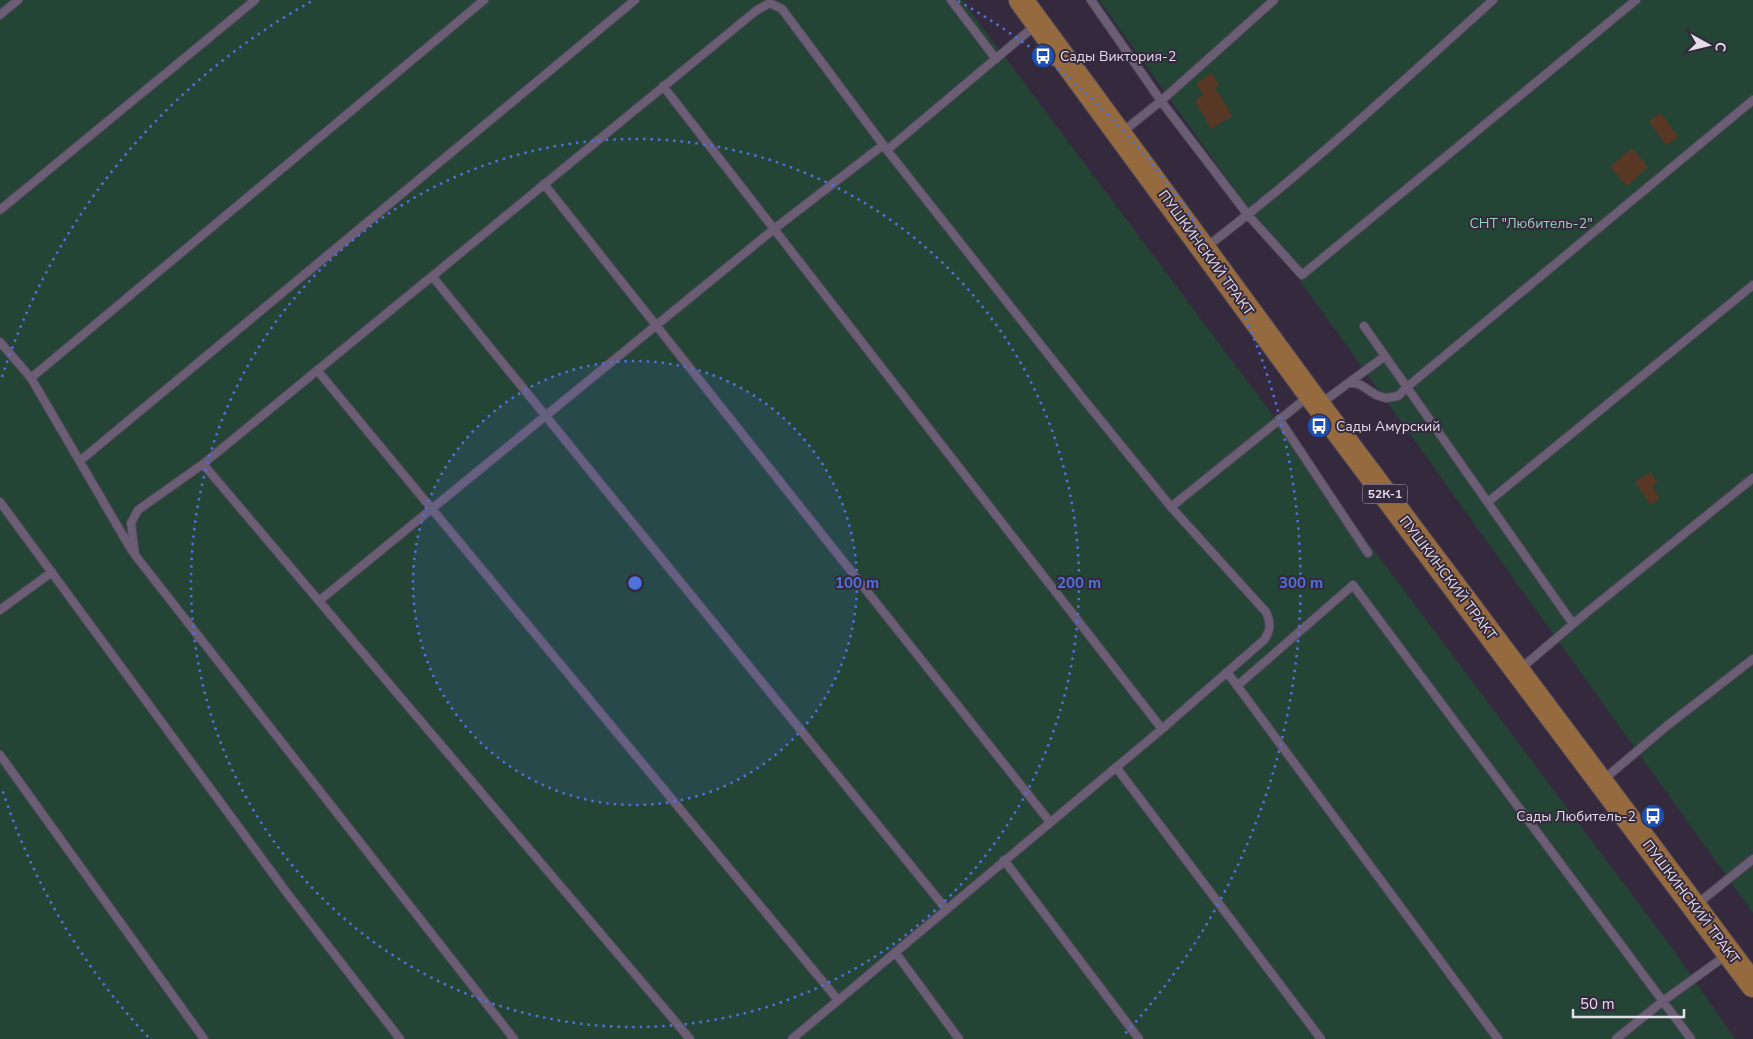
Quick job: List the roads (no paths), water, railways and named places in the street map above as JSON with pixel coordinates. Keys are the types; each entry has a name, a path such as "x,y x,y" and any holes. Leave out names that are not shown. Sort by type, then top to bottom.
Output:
{"main road":[{"name":"ПУШКИНСКИЙ ТРАКТ","path":"1021,0 1314,400 1753,984"}],"lane":[{"path":"0,14 18,0"},
{"path":"0,210 255,0"},
{"path":"31,378 484,0"},
{"path":"80,460 635,0"},
{"path":"951,0 996,59"},
{"path":"1091,0 1161,100 1248,215 1302,275 1636,0"},
{"path":"1119,134 1161,100 1274,0"},
{"path":"1204,250 1367,114 1492,0"},
{"path":"135,555 131,523 138,510 203,464 757,10 770,3 782,9 885,147 1171,507 1266,612 1270,622 1269,632 1264,640 1162,729 792,1039"},
{"path":"319,602 431,508 774,229 885,147 996,59 1038,23"},
{"path":"663,86 1162,729"},
{"path":"1350,382 1361,385 1376,395 1386,398 1398,396 1753,100"},
{"path":"544,184 1050,822"},
{"path":"432,276 946,909"},
{"path":"1488,502 1753,285"},
{"path":"1364,326 1573,624"},
{"path":"0,342 31,378 135,555 514,1039"},
{"path":"1171,507 1279,419 1350,382 1385,356"},
{"path":"317,370 838,1000"},
{"path":"1279,419 1368,554"},
{"path":"203,464 690,1039"},
{"path":"1518,671 1753,478"},
{"path":"0,502 287,893 400,1039"},
{"path":"0,610 52,572"},
{"path":"1237,686 1353,585 1690,1039"},
{"path":"1601,782 1668,725 1753,659"},
{"path":"1227,672 1498,1039"},
{"path":"0,755 204,1039"},
{"path":"1116,767 1322,1039"},
{"path":"1694,906 1753,859"},
{"path":"1004,860 1139,1039"},
{"path":"895,952 959,1039"},
{"path":"1616,1039 1663,1001 1730,953"}],"place":[{"name":"Сады Виктория-2","path":"1043,56"},
{"name":"Сады Амурский","path":"1319,426"},
{"name":"Сады Любитель-2","path":"1653,816"}],"park label":[{"name":"СНТ \"Любитель-2\"","path":"1531,223"}]}
